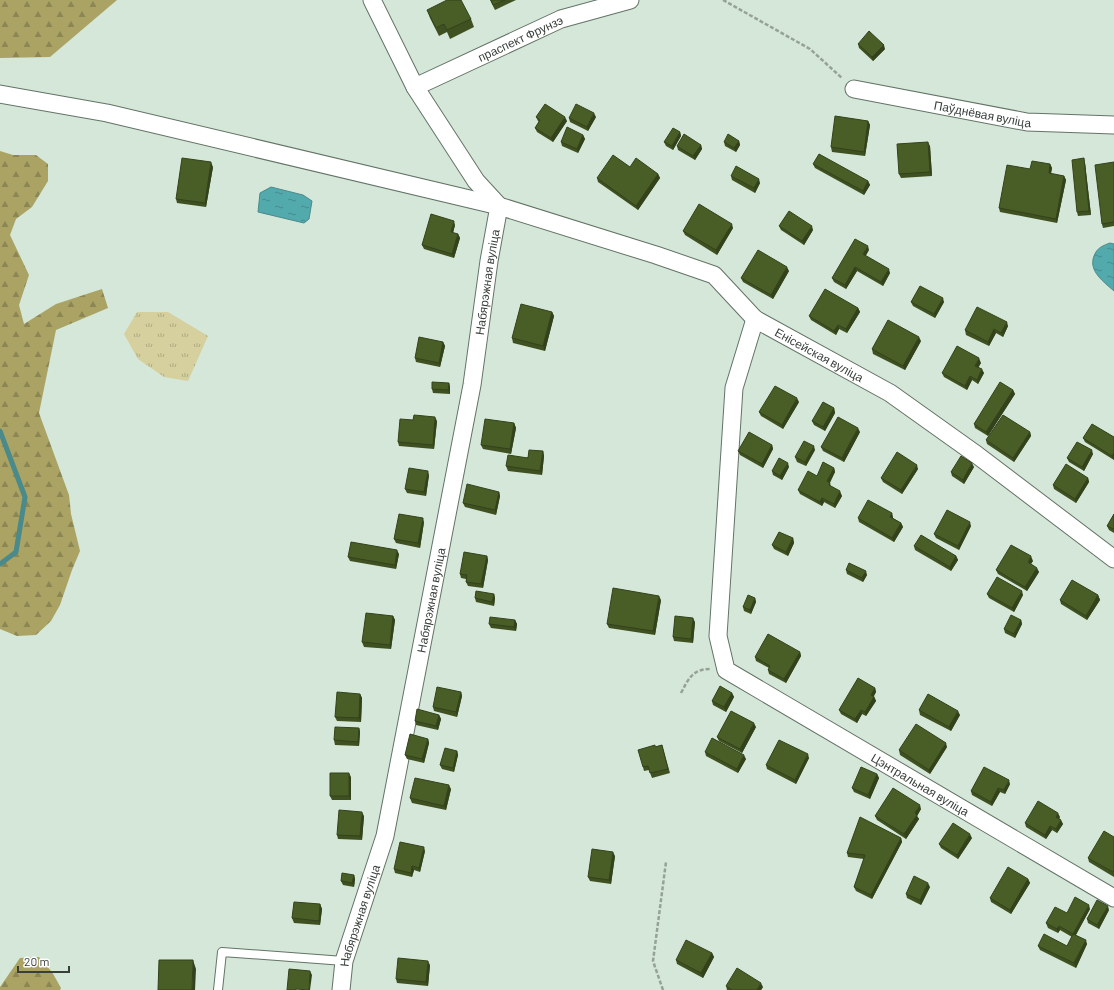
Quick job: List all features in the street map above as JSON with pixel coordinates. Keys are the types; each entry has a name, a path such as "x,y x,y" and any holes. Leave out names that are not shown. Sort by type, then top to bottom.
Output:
{"street":[{"path":"372,0 415,87 476,181 499,206"},
{"name":"праспект Фрунзэ","path":"415,87 561,19 630,0"},
{"name":"Паўднёвая вуліца","path":"854,89 1028,122 1114,125"},
{"name":"Енісейская вуліца","path":"0,94 107,113 499,206 648,252 714,275 755,319 890,393 977,455 1114,559"},
{"name":"Набярэжная вуліца","path":"341,990 344,961 385,836 472,385 488,261 499,206"},
{"path":"726,670 718,636 734,388 755,319"},
{"name":"Цэнтральная вуліца","path":"726,670 1114,898"}],"lane":[{"path":"218,990 222,952 344,961"}],"path":[{"path":"723,0 810,49 854,89"},
{"path":"681,693 691,675 705,669 726,670"},
{"path":"663,990 653,960 666,862"}],"green space":[{"path":"0,0 117,0 50,57 0,58"},
{"path":"0,151 13,155 36,155 48,164 48,181 32,207 16,219 10,235 29,275 19,305 24,324 56,304 102,289 108,308 56,330 39,413 69,495 71,514 80,551 60,605 51,621 36,635 17,636 0,629"},
{"path":"137,312 168,312 208,336 188,381 164,377 138,359 124,334"},
{"path":"39,957 52,972 61,988 60,990 0,990 0,987 20,958"}],"water":[{"path":"271,187 303,195 312,201 309,219 304,223 258,212 260,193"},
{"path":"1110,243 1114,244 1114,291 1098,276 1093,267 1095,253 1102,246"}],"building":[{"path":"447,0 461,0 471,19 447,30 444,24 436,28 427,10"},
{"path":"491,0 505,0 493,5"},
{"path":"869,31 884,45 872,57 858,44"},
{"path":"545,104 565,117 551,138 535,128 540,120 536,117"},
{"path":"576,104 594,113 587,127 569,118"},
{"path":"835,116 868,121 864,152 831,147"},
{"path":"567,127 583,135 577,149 561,142"},
{"path":"673,128 680,132 672,146 664,142"},
{"path":"684,134 701,145 693,156 677,146"},
{"path":"728,134 739,141 734,148 724,142"},
{"path":"928,142 930,172 899,174 897,144"},
{"path":"819,154 868,181 863,191 813,164"},
{"path":"613,155 630,167 636,158 658,174 636,206 597,178"},
{"path":"182,158 211,162 205,203 176,199"},
{"path":"1084,158 1089,211 1077,212 1072,160"},
{"path":"1032,161 1050,164 1049,173 1064,176 1056,219 999,208 1007,165 1030,169"},
{"path":"1114,162 1114,222 1102,224 1095,165"},
{"path":"736,166 759,179 754,188 731,176"},
{"path":"699,204 732,224 716,250 683,231"},
{"path":"789,211 812,226 802,241 779,226"},
{"path":"431,214 454,221 451,232 458,234 452,254 422,245"},
{"path":"855,239 868,246 863,254 889,269 881,282 855,267 845,285 832,278"},
{"path":"758,250 787,267 771,295 741,278"},
{"path":"920,286 943,298 934,314 911,302"},
{"path":"825,289 858,308 846,329 838,325 834,331 809,316"},
{"path":"521,304 552,312 543,346 512,338"},
{"path":"977,307 1007,322 1001,333 994,329 988,342 965,330"},
{"path":"888,320 919,337 903,366 872,349"},
{"path":"419,337 443,342 439,363 415,358"},
{"path":"957,346 979,358 975,366 982,369 977,380 970,376 965,386 942,373"},
{"path":"432,382 449,383 448,390 432,389"},
{"path":"1000,382 1013,390 986,432 974,424"},
{"path":"775,386 797,398 782,425 759,412"},
{"path":"823,402 834,408 823,427 812,421"},
{"path":"414,415 435,417 433,445 398,442 400,419 413,420"},
{"path":"1003,415 1030,432 1013,458 986,440"},
{"path":"838,417 858,428 842,458 821,447"},
{"path":"485,419 514,423 510,449 481,445"},
{"path":"1092,424 1114,437 1114,453 1112,456 1083,438"},
{"path":"749,432 772,445 762,464 738,451"},
{"path":"804,441 814,446 805,462 795,457"},
{"path":"1077,442 1092,450 1082,467 1067,458"},
{"path":"529,450 543,451 540,471 506,466 508,455 528,458"},
{"path":"897,452 917,465 901,490 881,478"},
{"path":"961,456 972,463 963,480 951,472"},
{"path":"779,458 788,463 780,476 772,471"},
{"path":"823,462 834,468 827,481 830,483 829,485 840,491 834,504 822,498 820,502 798,490 808,471 817,476"},
{"path":"1066,464 1088,478 1075,499 1053,485"},
{"path":"409,468 428,471 424,492 405,489"},
{"path":"467,484 499,492 495,510 463,503"},
{"path":"868,500 892,513 890,517 901,523 892,538 858,518"},
{"path":"947,510 970,522 958,546 934,534"},
{"path":"399,514 423,518 418,543 394,539"},
{"path":"1114,514 1114,529 1107,526"},
{"path":"779,532 793,538 786,552 772,545"},
{"path":"921,535 956,556 950,567 914,546"},
{"path":"351,542 397,550 395,565 348,557"},
{"path":"1011,545 1031,556 1028,562 1037,568 1025,587 996,570"},
{"path":"464,552 487,556 481,584 466,582 467,575 460,574"},
{"path":"849,563 866,571 862,578 846,570"},
{"path":"997,577 1022,591 1012,608 987,594"},
{"path":"1072,580 1098,595 1086,616 1060,600"},
{"path":"613,588 659,596 653,631 607,624"},
{"path":"476,591 494,594 492,602 475,598"},
{"path":"748,595 755,598 750,610 743,607"},
{"path":"366,613 393,616 390,645 362,642"},
{"path":"1011,615 1021,620 1014,634 1004,629"},
{"path":"675,616 693,618 691,639 673,637"},
{"path":"490,617 515,620 514,627 489,624"},
{"path":"768,634 800,652 784,679 768,670 770,666 755,657"},
{"path":"858,678 875,688 871,695 874,697 865,712 861,710 855,719 839,710"},
{"path":"720,686 732,693 724,707 712,701"},
{"path":"437,687 461,692 456,712 433,707"},
{"path":"337,692 360,694 359,718 335,717"},
{"path":"928,694 958,711 949,727 919,710"},
{"path":"417,709 439,715 436,726 415,721"},
{"path":"731,711 754,723 740,749 717,737"},
{"path":"916,724 946,743 929,770 899,750"},
{"path":"335,727 359,728 358,742 334,740"},
{"path":"410,734 428,739 422,759 405,755"},
{"path":"712,738 744,755 737,769 705,752"},
{"path":"779,740 808,754 795,780 766,765"},
{"path":"655,745 655,747 662,745 668,769 650,773 648,766 643,767 638,750"},
{"path":"445,748 457,751 453,768 440,765"},
{"path":"861,767 877,774 868,795 852,788"},
{"path":"984,767 1009,780 1004,790 998,788 991,802 971,791"},
{"path":"330,773 349,773 349,796 330,796"},
{"path":"415,778 449,785 444,806 410,798"},
{"path":"893,788 920,805 915,813 917,815 904,834 875,816"},
{"path":"1038,801 1058,813 1056,817 1061,820 1056,829 1050,826 1045,835 1025,823"},
{"path":"339,810 362,812 360,836 337,835"},
{"path":"860,817 901,838 871,895 854,887 865,855 847,853"},
{"path":"953,823 970,834 957,855 939,844"},
{"path":"1104,831 1114,837 1113,872 1088,858"},
{"path":"400,842 424,847 419,868 412,866 411,873 394,869"},
{"path":"592,849 613,852 609,880 588,877"},
{"path":"1008,867 1028,879 1010,910 990,898"},
{"path":"342,873 354,875 352,883 341,881"},
{"path":"914,876 928,883 920,900 906,894"},
{"path":"1075,897 1089,905 1073,934 1059,926 1057,929 1046,923 1055,907 1067,913"},
{"path":"1097,900 1108,906 1097,925 1087,919"},
{"path":"294,902 320,904 319,921 292,918"},
{"path":"1044,934 1067,946 1073,934 1086,940 1074,963 1038,946"},
{"path":"686,940 712,953 701,973 676,960"},
{"path":"398,958 428,961 426,982 396,979"},
{"path":"159,960 193,960 192,990 158,990"},
{"path":"737,968 761,983 757,990 732,990 726,986"},
{"path":"289,969 310,971 309,990 287,990"}],"waterway":[{"path":"0,431 25,497 16,552 0,564"}]}
